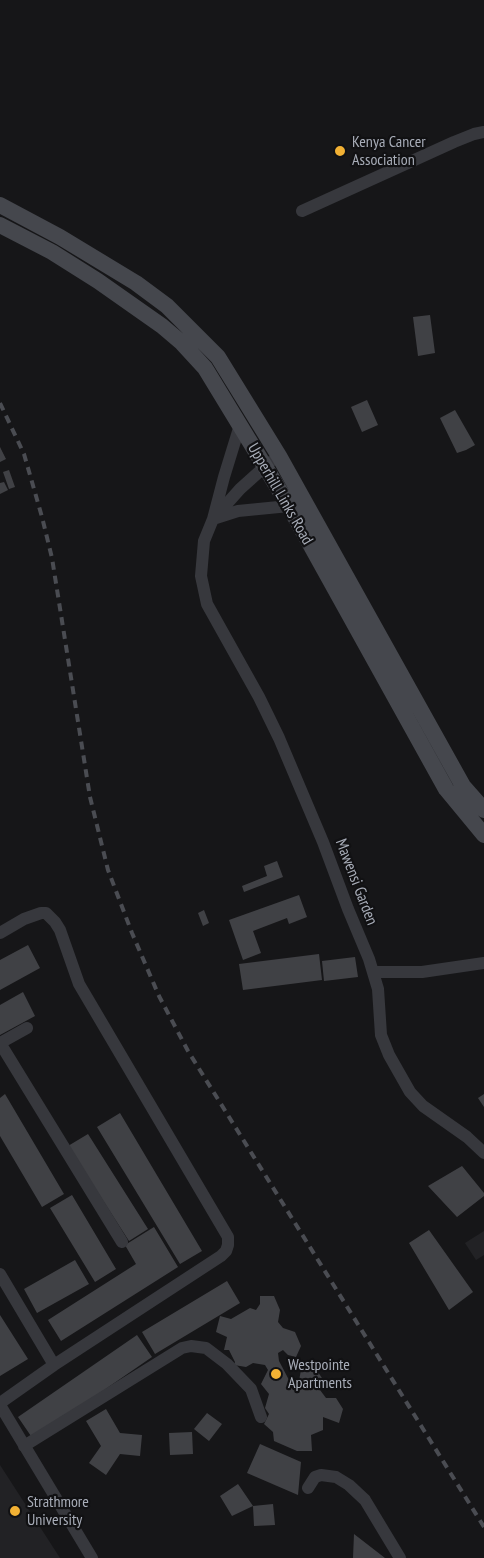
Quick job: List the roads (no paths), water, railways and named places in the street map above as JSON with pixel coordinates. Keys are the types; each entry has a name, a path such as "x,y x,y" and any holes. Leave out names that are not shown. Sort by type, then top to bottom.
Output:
{"street":[{"path":"302,211 454,142 484,132"},
{"name":"Upperhill Links Road","path":"0,205 60,237 136,283 167,306 218,357 279,456 296,503 446,789 484,835"},
{"name":"Upperhill Links Road","path":"0,225 52,252 162,326 182,343 205,368 264,466 296,503 463,786 484,810"},
{"name":"Mawensi Garden","path":"240,425 213,519 204,541 201,576 207,604 279,738 323,842 369,959 378,988 381,1035 389,1055 410,1092 423,1106 467,1137 484,1153"},
{"path":"213,519 264,466 279,456"},
{"path":"213,519 238,511 296,503"},
{"path":"0,933 24,919 41,913 46,914 55,922 79,984 228,1237 226,1251 221,1256 54,1365 0,1404 92,1558"},
{"path":"373,972 422,972 484,963"},
{"path":"27,1028 0,1043 122,1242"},
{"path":"0,1274 54,1365"},
{"path":"24,1446 182,1348 191,1346 207,1348 228,1364 251,1389 261,1417"},
{"path":"308,1488 315,1477 321,1475 336,1478 349,1485 365,1500 400,1558"}],"railway":[{"path":"0,403 24,454 52,558 90,797 108,870 159,996 188,1051 484,1527"}],"place":[{"name":"Kenya Cancer Association","path":"340,151"},
{"name":"Westpointe Apartments","path":"276,1374"},
{"name":"Strathmore University","path":"15,1511"}]}
